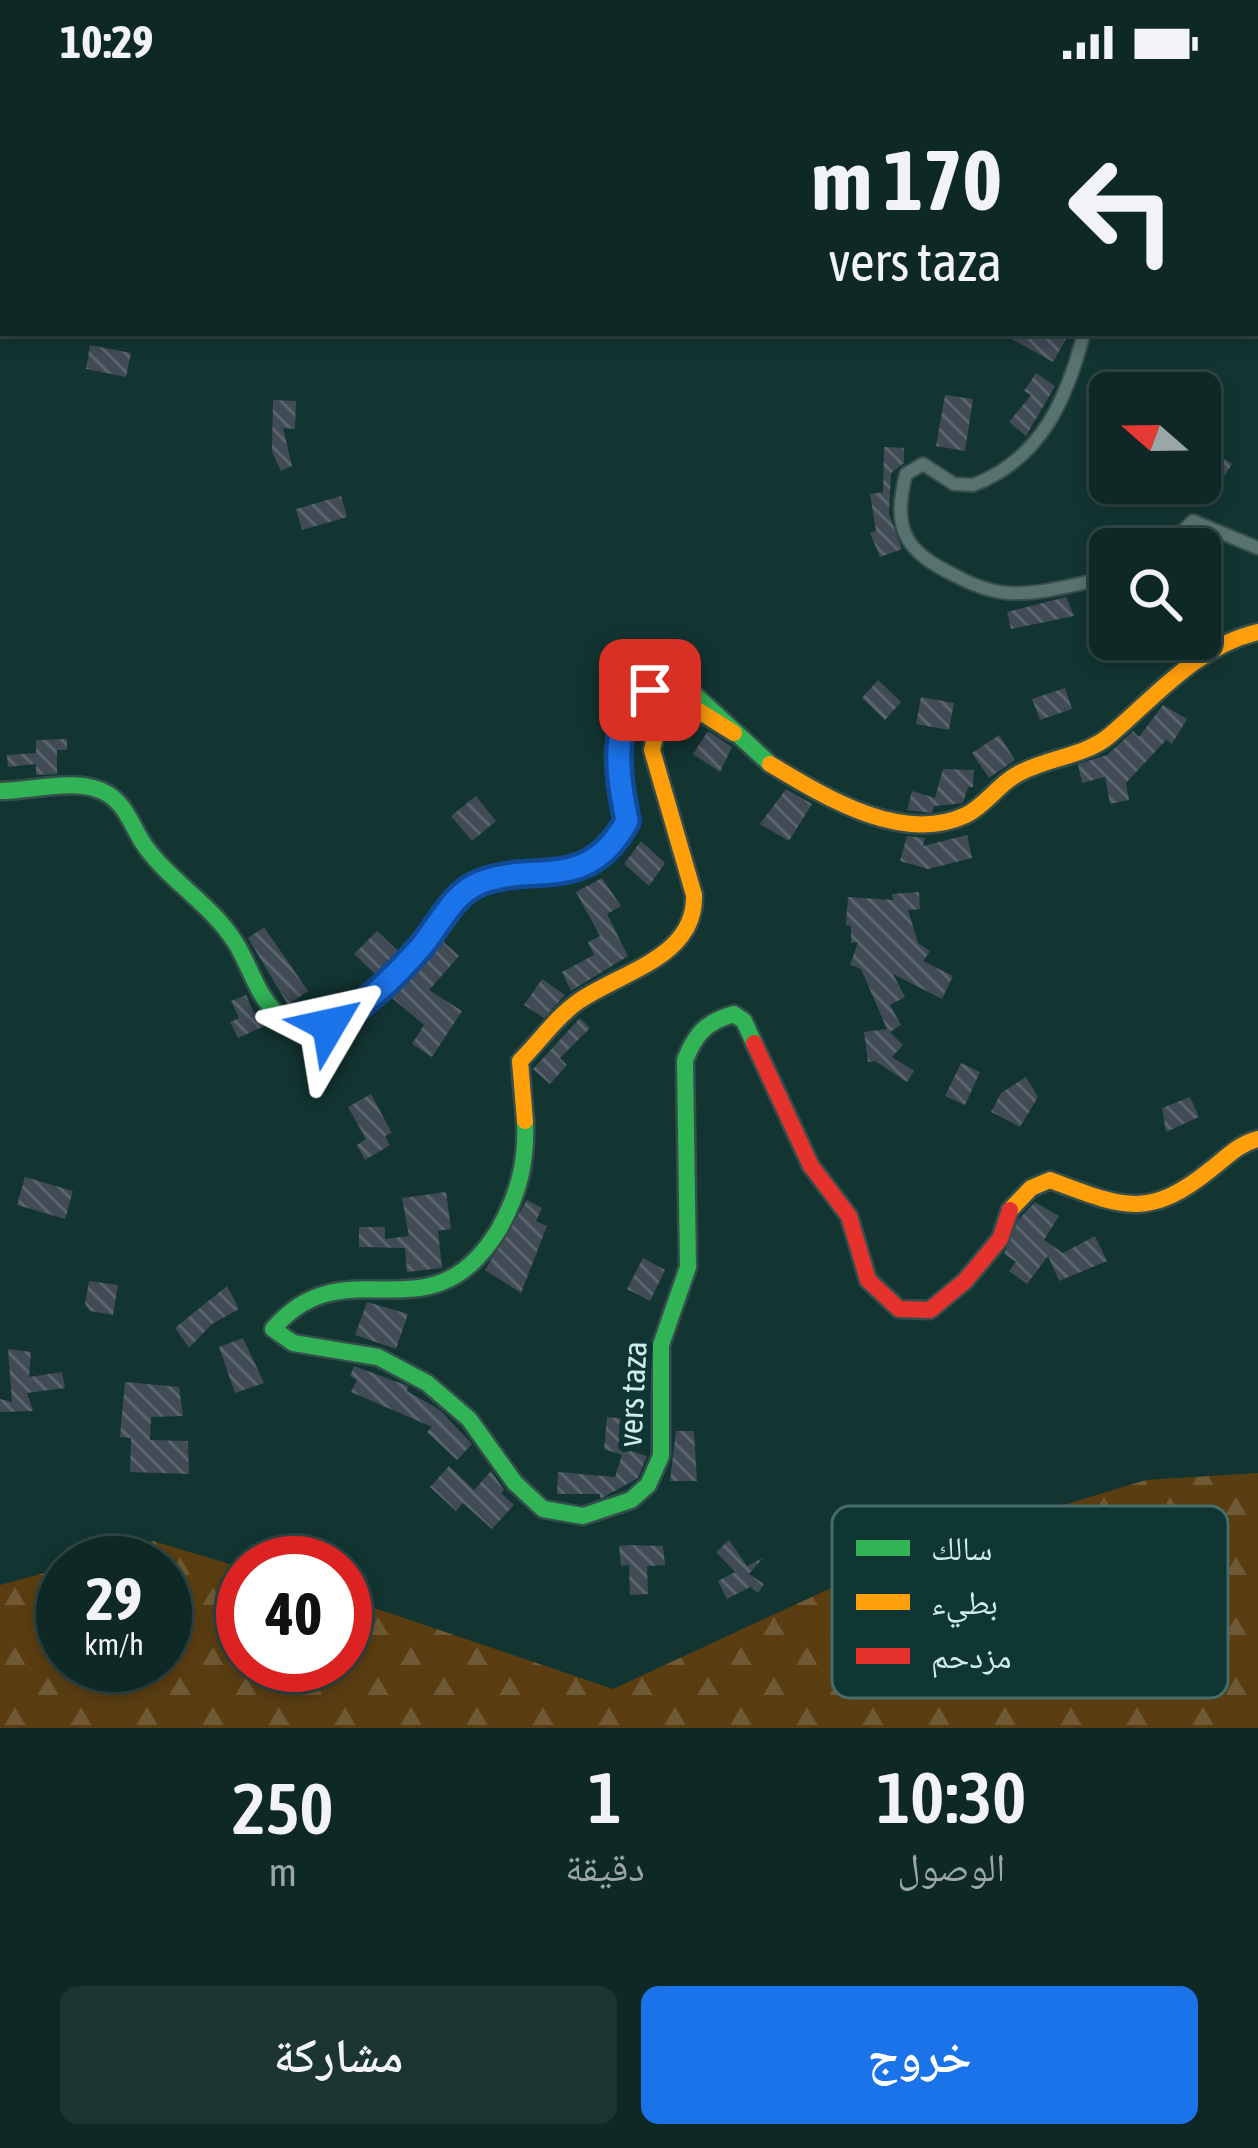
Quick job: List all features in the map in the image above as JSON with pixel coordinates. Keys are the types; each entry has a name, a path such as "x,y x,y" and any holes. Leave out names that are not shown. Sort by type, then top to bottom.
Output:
{"street":[{"path":"1083,336 1064,400 1039,438 988,480 973,485 954,484 923,464 906,475 901,511 906,543 922,559 993,592 1041,591 1089,582"},
{"path":"1221,533 1258,548"},
{"name":"vers taza","path":"0,791 94,788 112,796 146,848 232,936 273,1010 297,1026 313,1027 342,1019 370,996 420,947 447,910 480,882 556,874 611,843 627,821 620,776 620,728 629,705 650,690 695,694 766,761 824,796 895,822 934,826 970,814 994,788 1015,776 1102,741 1184,669 1232,638 1258,632"},
{"name":"vers taza","path":"734,733 699,710 656,733 652,750 694,895 695,920 680,943 576,1003 520,1061 523,1178 476,1264 456,1280 347,1289 320,1296 292,1307 274,1329 277,1337 298,1347 344,1348 393,1363 450,1401 476,1427 517,1490 541,1508 568,1516 592,1515 640,1496 656,1473 662,1450 662,1340 688,1272 682,1093 692,1039 707,1020 734,1014 744,1021 811,1166 849,1216 868,1280 899,1310 914,1314 931,1310 983,1263 1000,1239 1007,1213 1031,1188 1050,1180 1135,1210 1154,1209 1182,1194 1240,1143 1258,1139"}],"green space":[{"path":"1258,1473 1258,1728 0,1728 0,1585 36,1575 36,1692 192,1692 192,1553 216,1560 216,1692 372,1692 372,1607 613,1689 832,1588 832,1698 1228,1698 1228,1506 1060,1506 1146,1480"}],"building":[{"path":"1006,336 1066,339 1053,362"},
{"path":"90,345 131,353 126,377 86,369"},
{"path":"1036,373 1055,386 1026,436 1009,422 1031,395 1024,391"},
{"path":"945,395 973,399 965,451 936,446"},
{"path":"273,400 296,401 295,429 283,428 292,466 281,471 272,452"},
{"path":"884,447 904,448 904,463 891,473 889,514 902,549 880,557 870,533 876,531 870,494 883,492"},
{"path":"1221,456 1232,464 1221,481"},
{"path":"341,496 347,517 302,530 296,509"},
{"path":"1066,597 1074,616 1011,629 1007,612"},
{"path":"878,680 901,702 885,720 862,698"},
{"path":"1065,688 1072,709 1040,720 1032,699"},
{"path":"921,697 954,703 949,730 916,724"},
{"path":"1163,705 1187,719 1172,744 1166,740 1126,783 1129,800 1110,804 1105,777 1082,783 1078,764 1107,755 1133,731 1139,737"},
{"path":"708,731 732,747 720,772 693,754"},
{"path":"999,735 1015,760 989,778 972,753"},
{"path":"67,739 67,750 57,750 57,774 36,775 36,764 8,767 7,755 36,753 36,740"},
{"path":"943,769 974,770 973,787 968,787 963,803 934,806 932,813 907,810 912,791 935,798"},
{"path":"786,789 812,804 789,841 760,824"},
{"path":"476,796 496,821 472,841 451,816"},
{"path":"967,835 972,858 928,869 900,861 907,836 925,838 923,846"},
{"path":"641,841 665,863 649,886 624,864"},
{"path":"602,878 621,906 607,914 628,956 571,991 562,972 594,955 588,942 600,936 576,892"},
{"path":"919,892 920,909 908,910 918,943 930,951 923,961 953,976 942,999 893,974 905,997 890,1005 901,1025 890,1032 903,1045 892,1057 914,1071 907,1082 875,1061 868,1062 864,1032 887,1029 861,969 850,965 858,942 851,943 851,926 846,925 848,897 893,900 892,894"},
{"path":"264,927 308,991 288,1005 248,938"},
{"path":"377,931 398,951 377,976 354,954"},
{"path":"439,938 459,956 429,990 462,1011 432,1057 412,1044 424,1025 392,998"},
{"path":"542,979 565,995 544,1018 524,1005"},
{"path":"246,995 253,1011 269,1024 238,1038 230,1022 239,1018 231,1001"},
{"path":"580,1018 590,1028 560,1058 567,1065 550,1084 533,1069"},
{"path":"961,1063 980,1072 965,1105 945,1096"},
{"path":"1026,1077 1038,1097 1020,1127 991,1112 1001,1093"},
{"path":"371,1094 392,1133 385,1136 390,1145 365,1160 357,1145 366,1139 348,1107"},
{"path":"1190,1097 1199,1117 1166,1132 1162,1108"},
{"path":"25,1177 73,1191 65,1219 17,1205"},
{"path":"446,1192 451,1229 438,1231 442,1268 407,1272 405,1248 359,1247 359,1227 385,1227 385,1239 409,1236 402,1198"},
{"path":"527,1200 542,1208 536,1221 547,1226 521,1293 485,1270"},
{"path":"1035,1202 1059,1216 1044,1240 1063,1253 1095,1236 1107,1261 1059,1281 1048,1256 1027,1284 1009,1271 1016,1262 1004,1254 1018,1220"},
{"path":"643,1258 665,1270 650,1301 627,1289"},
{"path":"89,1281 118,1285 113,1315 90,1311 85,1304"},
{"path":"227,1286 239,1309 212,1324 189,1348 175,1328"},
{"path":"367,1302 408,1314 396,1349 355,1335"},
{"path":"243,1338 264,1383 235,1393 219,1347"},
{"path":"8,1349 31,1352 29,1377 62,1372 65,1388 27,1393 33,1411 0,1412 0,1399 12,1402"},
{"path":"354,1366 408,1386 407,1391 440,1410 472,1444 457,1460 427,1432 432,1427 351,1392 357,1380 350,1376"},
{"path":"125,1382 179,1387 183,1416 151,1417 150,1440 188,1441 189,1474 130,1472 131,1438 120,1437"},
{"path":"607,1417 634,1420 631,1451 647,1456 638,1478 600,1499 600,1494 557,1494 558,1472 615,1477 622,1455 604,1449"},
{"path":"676,1431 694,1431 697,1481 670,1481"},
{"path":"449,1466 474,1490 491,1471 504,1490 501,1493 514,1505 492,1529 463,1503 456,1511 430,1487"},
{"path":"729,1540 747,1566 763,1558 749,1574 764,1584 758,1593 750,1587 727,1599 718,1581 735,1572 716,1552"},
{"path":"619,1546 663,1546 665,1565 647,1566 648,1594 630,1595 629,1565 621,1566"}],"traffic: fast":[{"path":"0,791 70,785 96,789 115,799 155,859 223,926 272,1008 292,1023 312,1027 332,1024 373,999 468,891 509,873 567,868 606,846 627,821 620,768 622,734 650,690 695,695 770,764"},
{"path":"525,1121 523,1163 512,1203 473,1263 445,1281 417,1288 330,1293 301,1304 273,1329 293,1343 378,1357 427,1383 469,1419 515,1483 543,1509 583,1516 631,1500 648,1485 661,1456 661,1345 688,1267 685,1060 703,1030 734,1014 744,1021 754,1043"}],"traffic: slow":[{"path":"770,764 865,813 890,821 941,823 973,811 1027,769 1099,743 1196,661 1258,632"},
{"path":"525,1121 520,1061 579,1001 670,948 691,916 694,895 652,750 656,733 699,711 734,733"},
{"path":"1010,1210 1031,1188 1050,1180 1115,1202 1133,1204 1168,1197 1258,1139"}],"traffic: jam":[{"path":"754,1043 811,1166 849,1216 868,1280 899,1309 930,1310 965,1281 1000,1239 1010,1210"}],"route":[{"path":"329,1025 376,991 420,947 447,910 480,882 556,874 591,859 611,843 627,821 620,776 620,728 629,705 650,690"}]}
